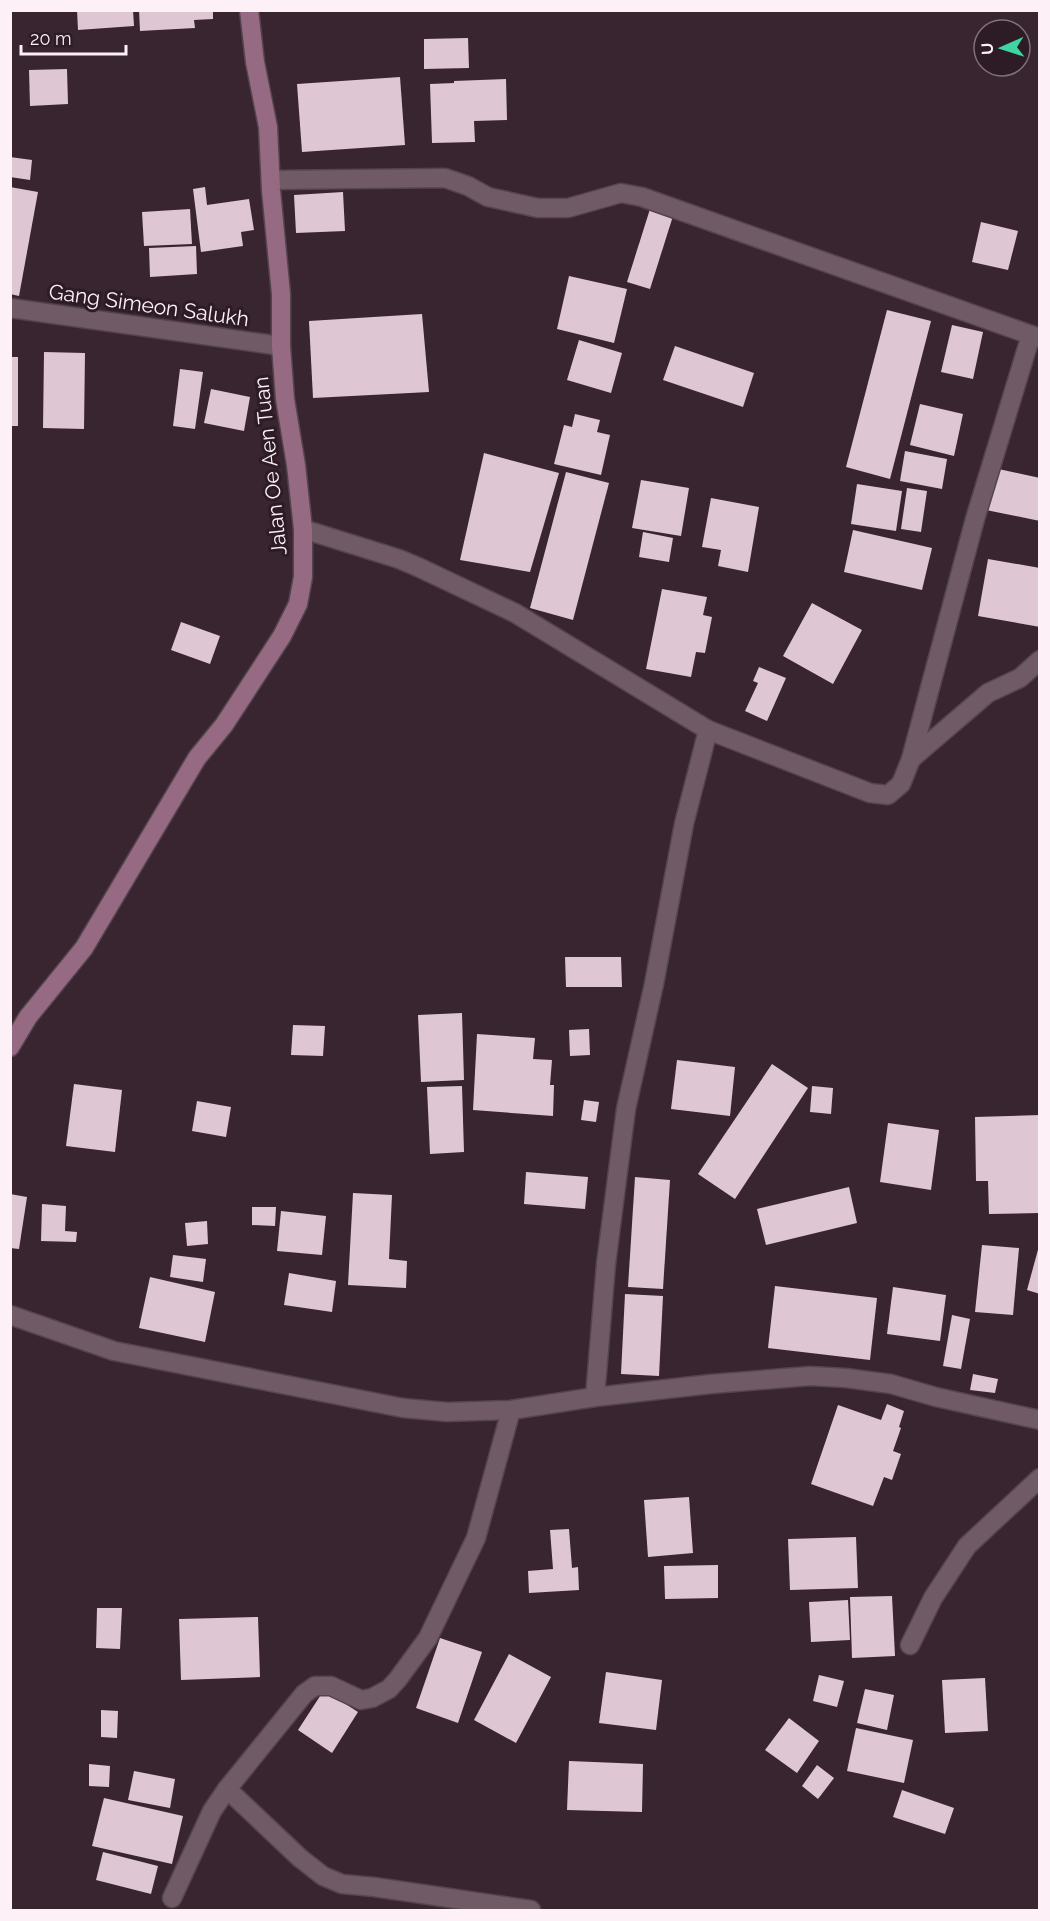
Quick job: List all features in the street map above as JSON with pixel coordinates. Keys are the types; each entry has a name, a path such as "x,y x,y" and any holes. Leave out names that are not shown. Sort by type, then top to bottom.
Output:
{"street":[{"name":"Jalan Oe Aen Tuan","path":"10,1047 28,1017 84,948 197,758 224,725 282,636 298,604 303,577 303,529 296,465 285,399 281,346 281,294 270,180 268,127 255,62 249,10"},
{"path":"270,180 445,178 468,186 488,197 538,208 568,208 621,193 642,197 1035,336 975,519 911,759 901,784 888,795 870,793 708,730 514,613 399,559 303,529"},
{"name":"Gang Simeon Salukh","path":"10,308 281,346"},
{"path":"911,759 988,693 1020,678 1040,660"},
{"path":"595,1396 606,1264 626,1109 654,984 684,824 708,730"},
{"path":"10,1315 114,1351 403,1408 447,1412 511,1410 595,1396 810,1376 891,1384 1040,1420"},
{"path":"172,1898 212,1811 304,1694 315,1686 337,1687 361,1700 372,1698 388,1689 398,1679 428,1638 476,1538 511,1410"},
{"path":"910,1646 933,1598 967,1546 1040,1478"},
{"path":"227,1790 300,1858 323,1876 342,1884 386,1888 531,1911"}],"building":[{"path":"77,10 133,10 134,26 78,30"},
{"path":"139,10 213,10 213,19 194,20 195,28 140,31"},
{"path":"468,38 469,68 424,69 424,39"},
{"path":"67,69 68,104 30,106 29,70"},
{"path":"400,77 405,145 302,152 297,84"},
{"path":"506,79 507,120 474,121 475,142 432,143 430,84"},
{"path":"10,157 32,160 30,180 10,177"},
{"path":"10,187 38,192 19,296 10,294"},
{"path":"205,187 207,205 249,199 254,230 241,232 243,246 201,252 193,189"},
{"path":"343,192 345,231 296,233 294,195"},
{"path":"190,209 192,244 144,246 142,212"},
{"path":"650,209 673,216 650,289 627,282"},
{"path":"981,222 1018,231 1008,270 972,262"},
{"path":"196,246 197,274 150,277 149,248"},
{"path":"569,276 627,289 614,343 557,329"},
{"path":"887,310 931,321 890,479 846,467"},
{"path":"422,314 429,392 313,398 309,321"},
{"path":"952,325 983,332 973,379 941,372"},
{"path":"579,340 622,353 611,393 567,380"},
{"path":"675,346 754,373 743,407 663,380"},
{"path":"44,352 85,353 84,429 43,428"},
{"path":"10,357 18,357 18,426 10,426"},
{"path":"180,369 203,372 195,429 173,426"},
{"path":"211,389 250,397 244,431 204,423"},
{"path":"920,404 963,414 954,456 910,445"},
{"path":"575,414 600,420 597,432 610,435 601,475 554,464 564,425 572,427"},
{"path":"905,451 947,459 942,489 900,481"},
{"path":"484,453 559,473 530,572 460,560"},
{"path":"994,468 1040,478 1040,521 986,510"},
{"path":"566,472 609,483 573,620 530,608"},
{"path":"641,480 689,488 681,536 632,528"},
{"path":"857,484 902,491 896,531 851,524"},
{"path":"907,488 927,491 921,532 901,529"},
{"path":"711,498 759,507 748,572 718,566 721,550 702,547"},
{"path":"853,530 932,548 922,590 844,572"},
{"path":"643,532 673,538 669,562 639,557"},
{"path":"988,559 1040,568 1040,627 978,616"},
{"path":"662,589 707,597 703,615 712,617 705,653 696,652 691,677 646,669"},
{"path":"812,603 862,630 833,684 783,656"},
{"path":"181,622 220,636 210,664 171,650"},
{"path":"759,667 786,678 767,721 745,711 758,683 753,681"},
{"path":"565,957 621,957 622,987 566,987"},
{"path":"462,1013 464,1080 421,1082 418,1015"},
{"path":"293,1025 325,1026 323,1056 291,1055"},
{"path":"589,1029 590,1055 570,1056 569,1030"},
{"path":"477,1034 535,1038 533,1059 552,1060 550,1085 554,1085 553,1116 473,1110"},
{"path":"677,1060 735,1067 730,1116 671,1109"},
{"path":"772,1064 808,1088 735,1199 698,1174"},
{"path":"74,1084 122,1090 115,1152 66,1146"},
{"path":"462,1086 464,1152 430,1154 427,1087"},
{"path":"812,1086 833,1088 831,1114 810,1112"},
{"path":"584,1100 599,1102 596,1122 581,1120"},
{"path":"197,1101 231,1107 226,1137 192,1131"},
{"path":"1040,1115 1040,1213 989,1214 988,1181 976,1181 975,1117"},
{"path":"888,1123 939,1130 931,1190 880,1182"},
{"path":"526,1172 588,1177 585,1209 524,1204"},
{"path":"635,1177 670,1180 663,1289 628,1287"},
{"path":"849,1187 857,1223 766,1245 757,1209"},
{"path":"353,1193 392,1195 389,1259 407,1261 406,1288 348,1285"},
{"path":"10,1194 27,1197 19,1249 10,1248"},
{"path":"42,1204 66,1206 65,1231 77,1232 76,1242 41,1241"},
{"path":"252,1207 276,1207 275,1226 252,1225"},
{"path":"281,1211 326,1216 322,1255 277,1251"},
{"path":"207,1221 208,1244 187,1246 185,1223"},
{"path":"982,1245 1019,1248 1013,1315 975,1312"},
{"path":"1040,1246 1040,1294 1027,1290"},
{"path":"173,1255 206,1259 203,1282 170,1277"},
{"path":"289,1273 336,1281 332,1312 284,1305"},
{"path":"150,1277 215,1292 205,1342 139,1328"},
{"path":"775,1286 877,1298 870,1360 768,1348"},
{"path":"893,1287 946,1295 940,1341 887,1334"},
{"path":"625,1294 663,1296 659,1376 621,1374"},
{"path":"952,1315 970,1319 961,1369 943,1366"},
{"path":"973,1374 998,1379 995,1393 970,1390"},
{"path":"887,1404 904,1411 893,1451 901,1454 892,1480 884,1477 873,1506 811,1484 838,1405 881,1420"},
{"path":"689,1497 693,1553 648,1557 644,1500"},
{"path":"569,1529 572,1568 578,1567 579,1590 529,1593 528,1571 553,1569 550,1530"},
{"path":"856,1537 858,1588 790,1590 788,1539"},
{"path":"718,1565 718,1598 665,1599 664,1566"},
{"path":"892,1596 895,1656 852,1658 850,1597"},
{"path":"848,1600 850,1640 811,1642 809,1602"},
{"path":"97,1608 122,1608 120,1649 96,1648"},
{"path":"258,1617 260,1677 181,1680 179,1619"},
{"path":"440,1638 482,1652 458,1723 416,1708"},
{"path":"509,1654 551,1677 516,1743 474,1720"},
{"path":"606,1672 662,1680 656,1730 599,1723"},
{"path":"819,1675 844,1681 837,1707 813,1701"},
{"path":"985,1678 988,1731 945,1733 942,1680"},
{"path":"865,1689 894,1695 887,1730 857,1723"},
{"path":"324,1690 358,1712 332,1753 298,1730"},
{"path":"101,1710 118,1711 117,1738 101,1737"},
{"path":"789,1718 819,1741 797,1773 765,1750"},
{"path":"856,1728 913,1740 904,1783 847,1771"},
{"path":"569,1761 643,1764 642,1812 567,1810"},
{"path":"89,1764 110,1766 109,1787 89,1786"},
{"path":"817,1765 834,1778 818,1799 802,1786"},
{"path":"134,1771 175,1779 170,1808 128,1800"},
{"path":"902,1790 954,1808 945,1834 893,1817"},
{"path":"104,1798 183,1816 172,1864 92,1846"},
{"path":"103,1852 158,1866 151,1894 96,1880"}]}
